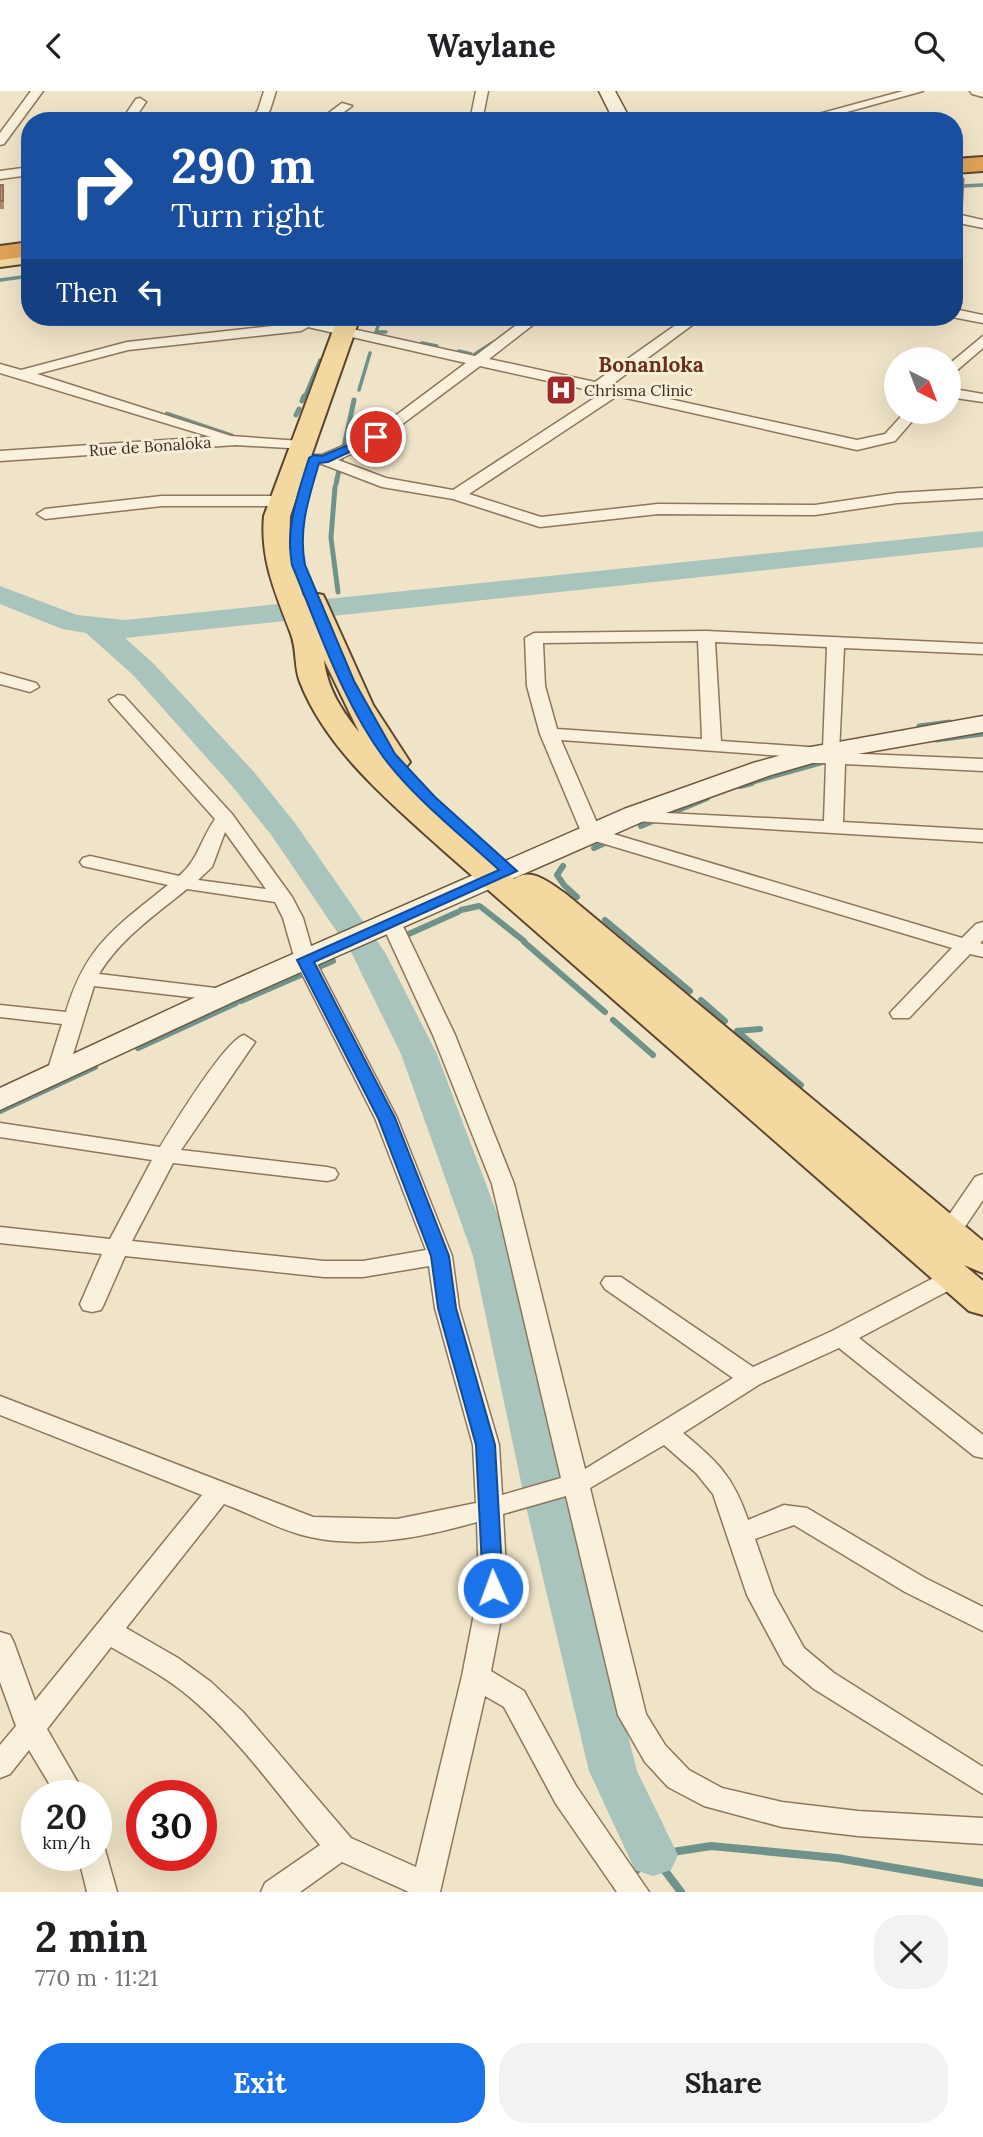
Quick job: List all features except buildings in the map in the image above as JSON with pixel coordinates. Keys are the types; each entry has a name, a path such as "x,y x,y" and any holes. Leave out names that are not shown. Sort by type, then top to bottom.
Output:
{"highway":[{"path":"963,167 983,161"},
{"path":"0,251 21,248"}],"main road":[{"path":"607,91 618,112"},
{"path":"963,169 983,170"},
{"path":"0,261 21,258"},
{"path":"297,589 295,545 309,456 353,326"},
{"path":"309,456 282,501 277,516 275,547 319,640 314,681 340,725 393,788 501,874 953,1279 983,1302"},
{"path":"0,1100 224,995 634,815 823,754 983,724"},
{"path":"501,874 555,901 948,1234 983,1260"}],"street":[{"path":"21,112 37,91"},
{"path":"263,112 270,91"},
{"path":"478,112 482,91"},
{"path":"834,112 917,91"},
{"path":"976,91 983,93"},
{"path":"133,112 140,102"},
{"path":"337,112 346,106"},
{"path":"0,141 21,113"},
{"path":"0,175 21,172"},
{"path":"963,220 983,224"},
{"path":"963,315 983,319"},
{"path":"21,374 127,346 300,326"},
{"path":"361,326 478,359 605,390 857,445 890,437 902,424"},
{"path":"309,456 376,437 524,326"},
{"path":"456,495 605,390 685,326"},
{"path":"961,362 983,340"},
{"path":"0,368 236,440"},
{"path":"961,394 983,398"},
{"name":"Rue de Bonaloka","path":"0,456 236,440 309,456"},
{"path":"309,456 382,482 456,495 540,522 658,509 815,510 897,498 983,493"},
{"path":"45,514 135,502 282,501"},
{"path":"706,636 712,745"},
{"path":"974,948 592,834 549,734 536,686 535,637 706,636 983,649"},
{"path":"833,827 823,754 836,641"},
{"path":"0,678 30,687"},
{"path":"106,1630 168,1666 201,1690 233,1720 340,1847 426,1889 476,1677 493,1588 500,1504 447,1308 440,1256 386,1118 315,956 282,897 225,818 118,700"},
{"path":"549,734 983,765"},
{"path":"634,815 983,836"},
{"path":"58,1072 86,979 102,953 120,934 186,883 202,867 211,839 225,818"},
{"path":"90,862 186,883 282,897"},
{"path":"383,925 444,1035 503,1184 565,1486 632,1715 651,1752 687,1784 723,1800 777,1813 961,1832 983,1831"},
{"path":"901,1013 974,948 983,928"},
{"path":"86,979 224,995"},
{"path":"0,1011 73,1019"},
{"path":"92,1304 116,1247 165,1155 244,1042"},
{"path":"0,1130 165,1155 327,1174"},
{"path":"948,1234 983,1182"},
{"path":"0,1235 344,1270 440,1256"},
{"path":"0,1405 218,1493 311,1527 354,1531 398,1529 500,1504 596,1475 751,1378 841,1337 953,1279"},
{"path":"614,1283 751,1378"},
{"path":"841,1337 983,1449"},
{"path":"666,1431 705,1466 725,1490 761,1595 794,1655 824,1681 983,1782"},
{"path":"0,1766 218,1493"},
{"path":"741,1534 784,1515 798,1515 915,1585 983,1620"},
{"path":"0,1643 30,1726 62,1780"},
{"path":"476,1677 514,1699 566,1795 634,1892"},
{"path":"276,1892 340,1847"},
{"path":"97,1871 102,1892"}],"waterway":[{"path":"963,186 983,185"},
{"path":"0,280 21,277"},
{"path":"378,326 376,332 386,332"},
{"path":"422,343 437,346"},
{"path":"475,354 492,343"},
{"path":"459,351 471,354"},
{"path":"359,390 370,353"},
{"path":"304,398 320,360"},
{"path":"302,401 304,396"},
{"path":"336,484 354,400"},
{"path":"296,415 299,409"},
{"path":"167,414 232,436"},
{"path":"331,537 335,487"},
{"path":"331,538 338,592"},
{"path":"95,626 125,629 983,539"},
{"path":"0,594 72,623 95,626"},
{"path":"95,626 143,669 243,779 284,830 369,954 419,1054 493,1256 550,1515 613,1771 653,1855"},
{"path":"919,726 950,722"},
{"path":"936,740 983,734"},
{"path":"746,784 824,762"},
{"path":"740,786 752,783"},
{"path":"664,816 707,798"},
{"path":"641,826 657,819"},
{"path":"594,848 611,840"},
{"path":"563,866 557,875 564,885"},
{"path":"566,887 577,897"},
{"path":"461,910 479,906"},
{"path":"481,907 524,941"},
{"path":"402,937 458,912"},
{"path":"605,920 690,991"},
{"path":"524,942 605,1012"},
{"path":"357,951 374,944"},
{"path":"314,969 333,961"},
{"path":"241,1001 303,974"},
{"path":"701,1000 725,1021"},
{"path":"138,1048 236,1003"},
{"path":"613,1020 653,1055"},
{"path":"760,1029 737,1031 801,1085"},
{"path":"0,1111 95,1067"},
{"path":"653,1855 711,1846 837,1858 983,1883"},
{"path":"629,1877 653,1855"},
{"path":"653,1855 681,1892"}],"place":[{"name":"Chrisma Clinic","path":"561,390"}],"district":[{"name":"Bonanloka","path":"651,364"}],"route":[{"path":"376,437 355,449 324,460 314,458 296,521 295,545 299,565 347,681 373,731 418,789 509,871 305,960 386,1118 440,1256 447,1308 486,1445 493,1588"}]}
